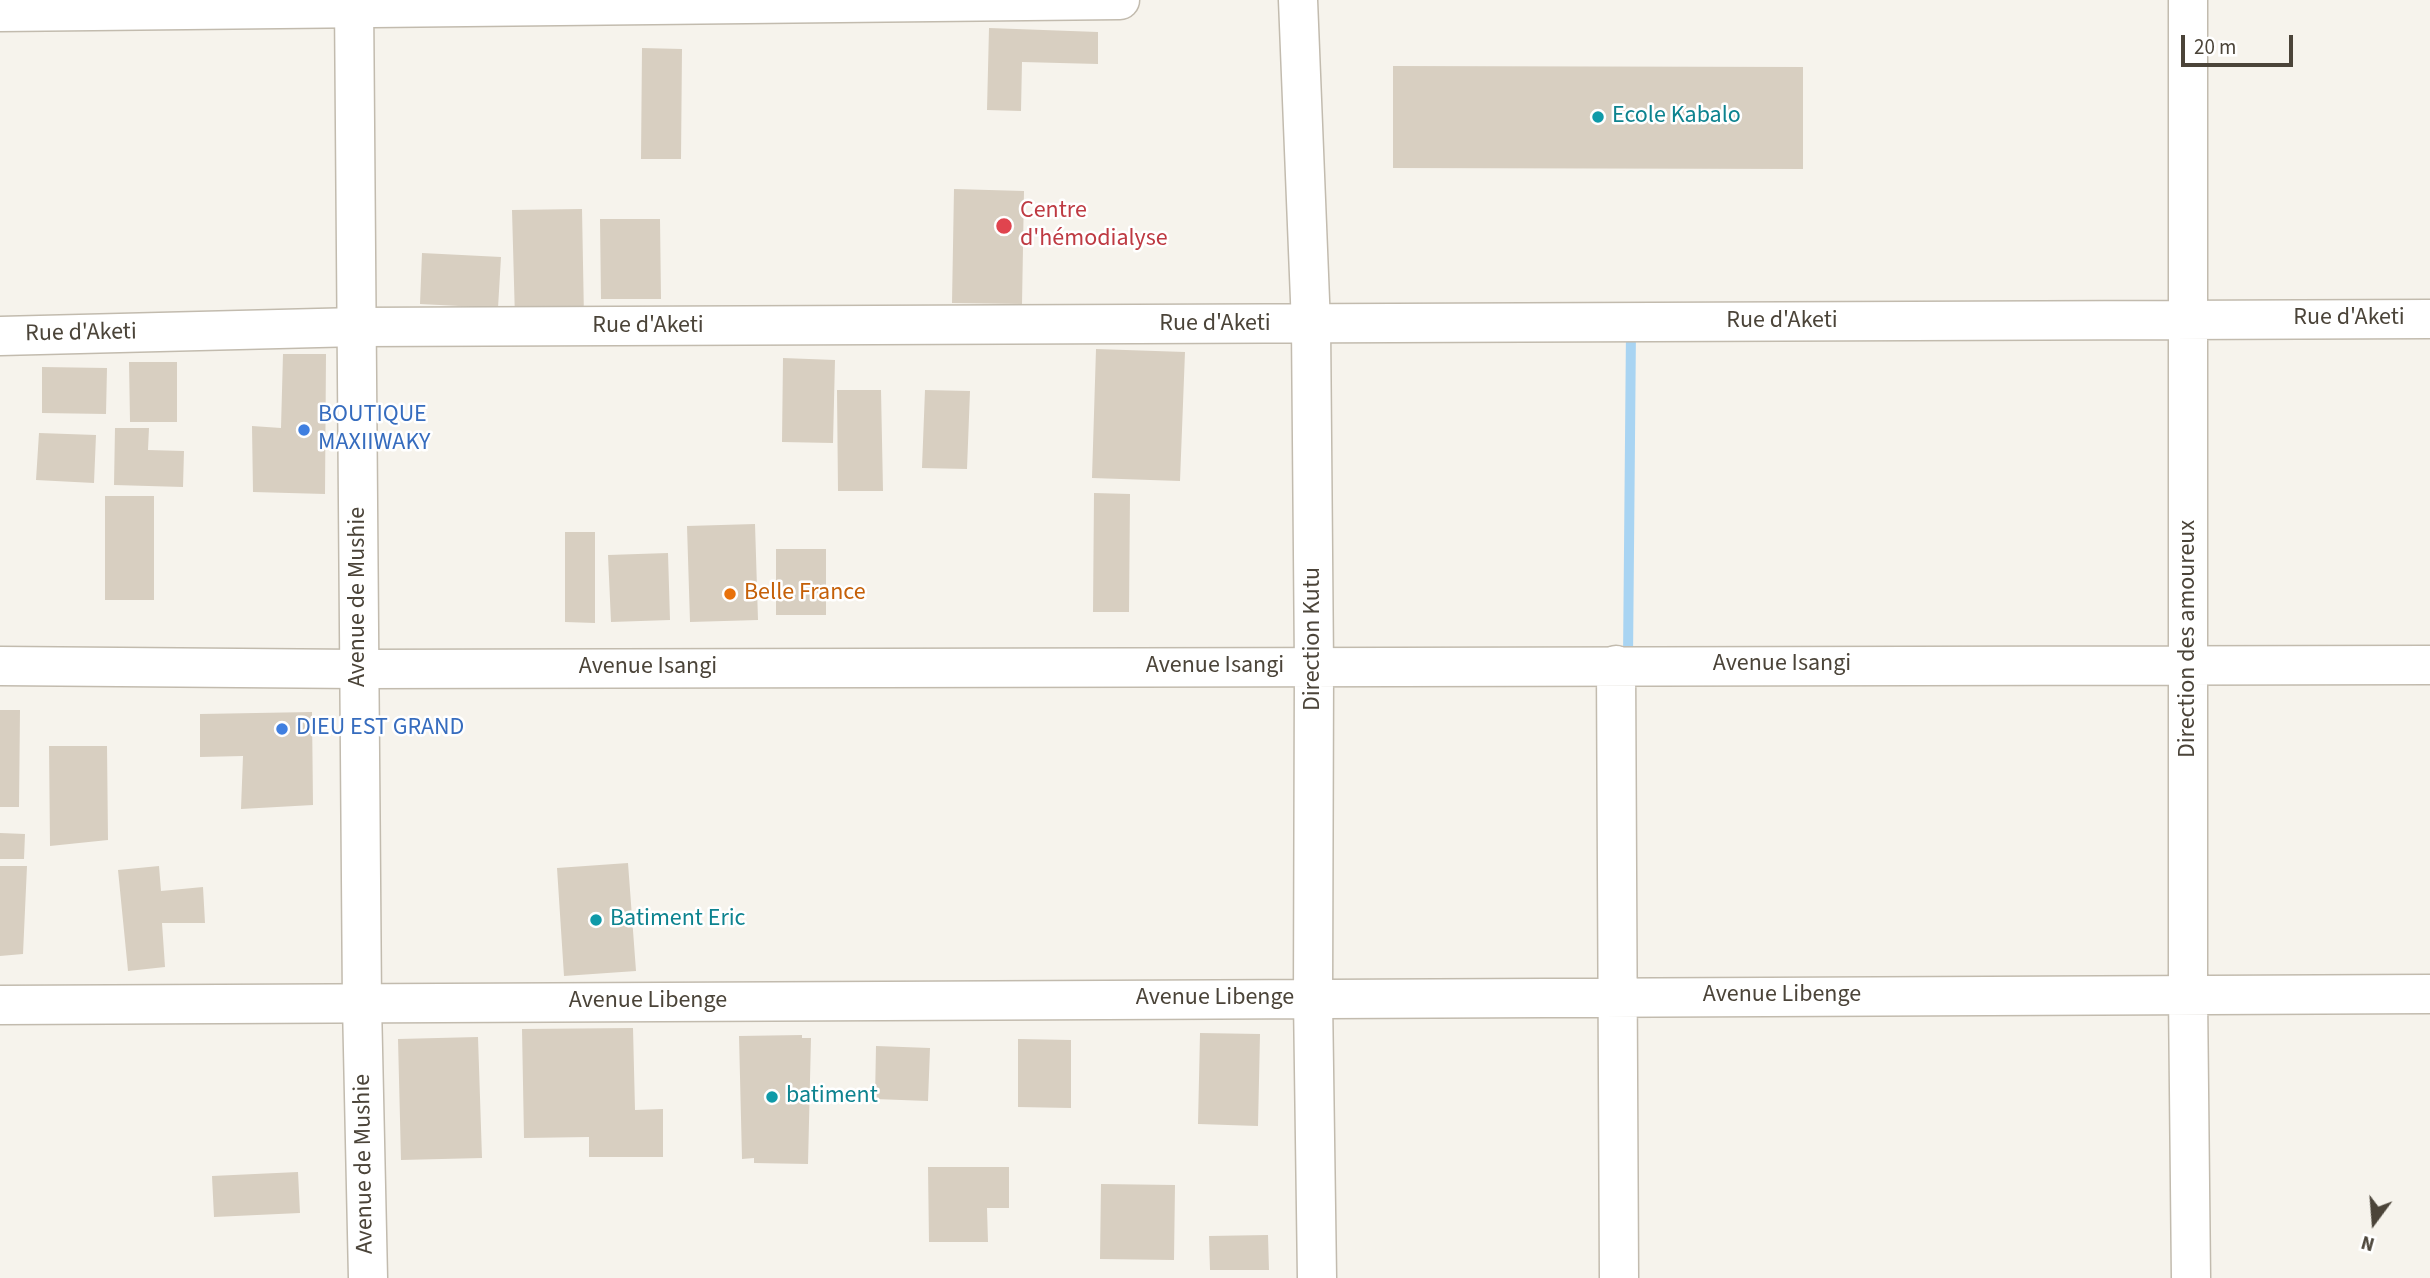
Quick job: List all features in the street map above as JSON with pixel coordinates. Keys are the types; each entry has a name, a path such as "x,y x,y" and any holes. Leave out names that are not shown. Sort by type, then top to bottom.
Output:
{"street":[{"path":"0,12 355,4 1120,0"},
{"name":"Direction Kutu","path":"1298,0 1311,325 1313,999 1317,1278"},
{"name":"Direction des amoureux","path":"2189,0 2188,995 2191,1278"},
{"name":"Avenue de Mushie","path":"355,4 362,1004 368,1278"},
{"name":"Rue d'Aketi","path":"0,336 358,327 2430,319"},
{"path":"1616,665 1619,1278"},
{"name":"Avenue Isangi","path":"0,666 359,668 2430,665"},
{"name":"Avenue Libenge","path":"0,1005 2430,994"}],"building":[{"path":"989,28 1098,32 1098,64 1022,62 1021,111 987,110"},
{"path":"642,48 682,49 681,159 641,159"},
{"name":"Ecole Kabalo","path":"1393,66 1803,67 1803,169 1393,168"},
{"path":"954,189 1024,191 1022,304 952,303"},
{"path":"582,209 584,318 515,319 512,210"},
{"path":"600,219 660,219 661,299 601,299"},
{"path":"422,253 501,257 498,308 420,304"},
{"path":"1096,349 1185,352 1180,481 1092,478"},
{"path":"283,354 326,354 325,494 253,492 252,426 281,428"},
{"path":"783,358 835,360 833,443 782,442"},
{"path":"129,362 177,362 177,422 130,422"},
{"path":"42,367 107,368 106,414 42,413"},
{"path":"837,390 881,390 883,491 838,491"},
{"path":"925,390 970,391 967,469 922,468"},
{"path":"115,428 149,428 148,450 184,451 183,487 114,485"},
{"path":"39,433 96,435 94,483 36,480"},
{"path":"1094,493 1130,494 1129,612 1093,612"},
{"path":"105,496 154,496 154,600 105,600"},
{"path":"755,524 758,620 690,622 687,526"},
{"path":"565,532 595,532 595,623 565,622"},
{"path":"776,549 826,549 826,615 776,615"},
{"path":"668,553 670,620 611,622 608,555"},
{"path":"0,710 20,710 19,807 0,807"},
{"path":"312,712 313,805 241,809 243,756 200,757 200,714"},
{"path":"49,746 107,746 108,840 50,846"},
{"path":"0,833 25,834 24,859 0,859"},
{"name":"Batiment Eric","path":"628,863 636,971 564,976 557,868"},
{"path":"0,866 27,866 23,954 0,956"},
{"path":"159,866 161,891 203,887 205,923 162,923 165,967 128,971 118,870"},
{"path":"633,1028 635,1110 663,1109 663,1157 589,1157 589,1137 524,1138 522,1029"},
{"path":"1200,1033 1260,1034 1258,1126 1198,1124"},
{"name":"batiment","path":"802,1035 802,1038 811,1038 808,1164 754,1163 754,1158 742,1159 739,1036"},
{"path":"478,1037 482,1158 401,1160 398,1039"},
{"path":"1018,1039 1071,1040 1071,1108 1018,1107"},
{"path":"876,1046 930,1048 928,1101 875,1099"},
{"path":"928,1167 1009,1167 1009,1208 987,1208 988,1242 929,1242"},
{"path":"298,1172 300,1213 214,1217 212,1176"},
{"path":"1101,1184 1175,1185 1174,1260 1100,1259"},
{"path":"1268,1235 1269,1270 1210,1270 1209,1236"}],"waterway":[{"path":"1628,659 1631,329"}],"place":[{"name":"Ecole Kabalo","path":"1598,117"},
{"name":"Centre d'hémodialyse","path":"1004,226"},
{"name":"BOUTIQUE MAXIIWAKY","path":"304,430"},
{"name":"Belle France","path":"730,594"},
{"name":"DIEU EST GRAND","path":"282,729"},
{"name":"Batiment Eric","path":"596,920"},
{"name":"batiment","path":"772,1097"}]}
